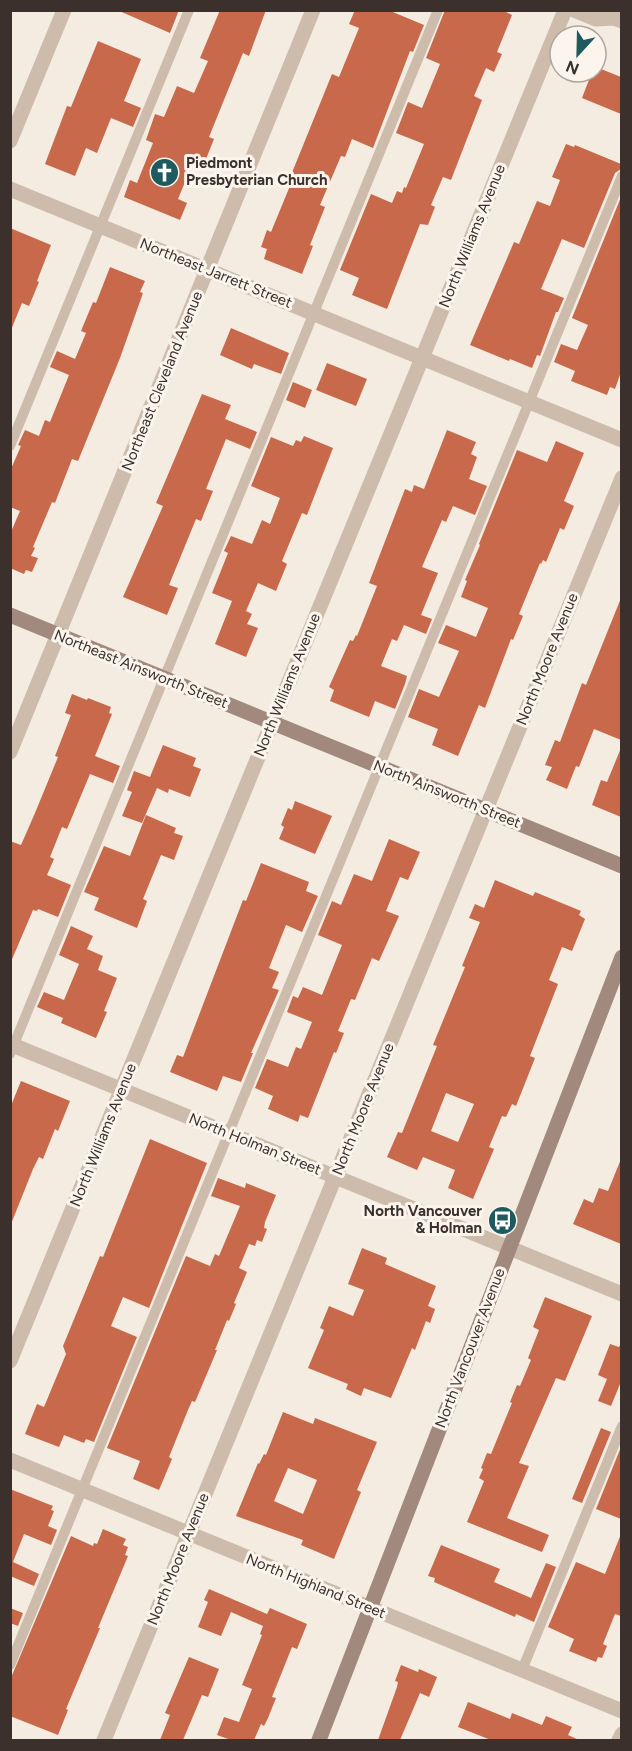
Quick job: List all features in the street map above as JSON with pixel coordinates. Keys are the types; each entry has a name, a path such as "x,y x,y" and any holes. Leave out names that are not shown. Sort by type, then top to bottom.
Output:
{"street":[{"path":"10,141 64,10"},
{"name":"Northeast Cleveland Avenue","path":"10,752 313,10"},
{"name":"North Williams Avenue","path":"10,1361 565,10"},
{"path":"574,10 596,19 614,16"},
{"name":"Northeast Jarrett Street","path":"10,189 621,440"},
{"name":"North Moore Avenue","path":"104,1740 621,478"},
{"name":"Northeast Ainsworth Street","path":"10,615 272,722"},
{"name":"North Ainsworth Street","path":"272,722 621,866"},
{"name":"North Vancouver Avenue","path":"319,1740 621,957"},
{"name":"North Holman Street","path":"12,1048 121,1089 621,1294"},
{"name":"North Highland Street","path":"10,1460 621,1711"},
{"path":"619,1740 621,1734"}],"lane":[{"path":"10,446 189,10"},
{"path":"12,1048 166,679 438,10"},
{"path":"10,1665 621,176"},
{"path":"522,1670 621,1426"}],"building":[{"path":"117,10 179,10 170,33"},
{"path":"220,10 266,10 249,56 243,53 209,137 214,139 204,164 194,160 178,199 187,203 180,220 124,197 130,180 137,183 153,143 146,140 155,114 164,117 177,86 194,93 208,61 200,58"},
{"path":"355,10 388,10 424,25 413,52 410,51 373,148 352,139 345,157 341,156 320,205 325,207 310,245 313,246 302,274 264,259 267,249 261,247 267,230 271,232 292,181 289,180 332,74 339,77 359,28 349,24"},
{"path":"445,10 502,10 512,15 497,52 502,54 494,72 486,68 474,96 482,100 451,180 443,177 431,205 435,207 428,225 420,224 387,309 352,295 359,278 340,270 371,194 392,203 397,191 402,193 404,187 406,188 424,144 396,133 408,102 422,108 440,64 426,58"},
{"path":"98,41 141,59 124,101 141,108 133,127 111,118 97,153 86,148 75,176 45,164 67,106 71,107"},
{"path":"608,72 621,77 621,114 582,98 587,84 608,84"},
{"path":"566,144 574,147 575,145 621,164 621,169 615,173 584,248 562,239 541,289 564,298 556,312 540,356 537,355 532,368 470,345 514,242 519,244 537,201 550,206 560,180 552,177"},
{"path":"621,197 621,372 615,389 610,387 607,395 571,381 575,371 554,362 561,344 577,350 588,325 572,318"},
{"path":"10,228 51,245 29,306 22,303 11,330"},
{"path":"110,267 145,281 140,292 143,293 120,358 78,461 72,459 55,503 52,502 33,547 35,548 31,556 38,558 32,572 26,570 24,574 10,568 10,534 20,511 10,507 10,471 25,430 39,436 45,420 50,422 69,375 50,367 57,351 75,359 86,333 81,331 93,302 96,303"},
{"path":"231,328 289,353 281,374 254,364 252,369 220,355"},
{"path":"327,363 367,379 356,406 316,390"},
{"path":"293,382 312,390 305,408 286,400"},
{"path":"202,394 231,405 225,419 257,432 250,449 226,439 206,489 213,491 201,521 196,519 169,585 178,588 167,615 123,597 163,506 156,503"},
{"path":"447,430 476,442 471,454 477,457 469,479 487,486 475,515 453,506 446,522 442,520 422,567 438,573 421,615 432,619 426,634 404,625 397,641 392,639 381,666 407,676 405,684 395,709 375,701 369,717 330,701 334,690 329,687 350,640 353,641 357,636 377,586 369,583 405,489 412,492 414,485 424,489"},
{"path":"304,436 333,448 307,515 302,513 282,561 287,564 276,591 258,583 246,611 252,614 247,624 258,628 246,657 215,644 232,601 212,593 228,553 224,551 231,536 252,544 262,520 270,524 280,498 251,486 271,437 293,446 296,440 301,442"},
{"path":"556,441 584,453 564,501 574,506 564,530 560,528 546,562 543,560 540,563 519,614 523,616 513,640 511,639 485,708 479,705 458,756 432,745 438,729 408,717 419,689 439,697 459,651 438,643 446,625 476,637 488,608 461,597 467,581 465,580 517,450 547,462"},
{"path":"621,598 621,740 594,729 579,767 576,766 567,789 546,780 552,767 545,765 555,740 560,742 582,683 586,685"},
{"path":"72,694 111,707 109,713 112,714 95,756 120,766 113,783 90,774 67,829 62,827 50,857 54,859 47,875 71,885 58,917 38,909 33,910 10,964 10,841 21,845 35,813 58,757 55,756 71,715 65,713"},
{"path":"163,745 196,758 193,766 201,769 190,797 169,789 168,793 157,788 142,823 122,816 132,792 127,790 134,771 150,777"},
{"path":"621,748 621,817 592,805 601,780 607,782"},
{"path":"295,801 332,816 315,854 279,839 284,827 281,825 288,808 292,810"},
{"path":"146,815 176,828 174,833 183,836 174,860 161,855 143,899 147,901 137,928 94,910 99,898 84,892 104,846 130,856"},
{"path":"389,839 420,852 408,880 400,877 386,911 399,916 379,961 372,958 355,1000 351,999 338,1031 344,1033 308,1118 300,1115 298,1122 268,1109 273,1096 255,1088 267,1059 288,1067 296,1047 301,1049 312,1022 287,1012 293,996 298,998 303,987 322,995 342,945 318,935 332,901 341,905 354,874 372,881"},
{"path":"261,863 309,882 306,891 318,896 302,932 286,925 269,968 279,972 272,988 279,990 251,1053 253,1053 241,1082 223,1076 217,1091 170,1072 177,1055 183,1057 243,900 246,901"},
{"path":"495,880 533,896 535,892 581,911 579,915 585,919 572,951 562,947 549,980 558,984 530,1056 535,1058 516,1106 512,1104 506,1117 502,1116 489,1147 494,1149 473,1199 448,1188 455,1170 423,1157 417,1170 387,1157 398,1132 402,1133 437,1046 433,1045 465,967 462,966 480,922 469,918 475,904 484,908","holes":["446,1093 474,1104 458,1142 431,1131"]},
{"path":"71,926 93,936 87,949 103,956 98,970 117,978 96,1038 61,1023 63,1018 37,1007 44,992 64,1000 79,964 59,955"},
{"path":"21,1081 70,1101 43,1159 39,1157 33,1169 11,1224 10,1108"},
{"path":"150,1139 207,1163 149,1308 123,1297 111,1326 137,1337 94,1442 86,1439 84,1443 64,1435 59,1447 25,1434 37,1404 44,1407 66,1354 63,1346 100,1256 103,1257"},
{"path":"621,1159 621,1244 573,1224 584,1199 593,1203 599,1188 608,1191"},
{"path":"218,1178 245,1188 246,1183 276,1195 265,1222 264,1228 267,1229 262,1242 257,1240 255,1246 249,1244 239,1268 247,1272 234,1303 236,1304 229,1321 227,1320 195,1402 192,1401 188,1410 169,1457 172,1459 159,1490 133,1479 140,1461 107,1448 186,1256 210,1266 215,1254 219,1256 240,1206 211,1196"},
{"path":"362,1248 387,1258 385,1264 436,1286 428,1306 435,1309 430,1323 426,1321 415,1350 412,1348 391,1398 364,1388 361,1396 346,1389 348,1384 308,1368 324,1330 320,1328 329,1306 353,1316 364,1290 348,1284"},
{"path":"545,1297 592,1316 565,1381 556,1378 519,1463 529,1466 507,1518 549,1535 542,1552 467,1522 484,1481 479,1478 483,1469 481,1468 487,1453 491,1454 517,1385 520,1386 531,1360 528,1358 539,1330 533,1327"},
{"path":"621,1343 621,1385 611,1406 598,1401 607,1379 598,1375 610,1344 619,1347"},
{"path":"283,1412 313,1424 315,1418 377,1442 357,1490 361,1492 334,1559 301,1545 303,1540 236,1516 258,1463 264,1454 266,1455","holes":["288,1468 317,1480 303,1514 274,1501"]},
{"path":"601,1428 611,1432 582,1503 572,1499"},
{"path":"621,1447 621,1519 596,1509"},
{"path":"10,1489 53,1506 51,1510 54,1511 48,1526 57,1530 51,1545 24,1534 13,1562 39,1574 34,1586 10,1576"},
{"path":"103,1529 126,1539 123,1545 128,1547 125,1555 128,1556 66,1709 68,1710 58,1735 10,1716 10,1680 71,1536 93,1546 94,1543 97,1544"},
{"path":"621,1534 621,1616 615,1614 603,1644 607,1646 602,1658 598,1657 596,1662 569,1651 574,1639 548,1627 576,1562 605,1574"},
{"path":"441,1545 500,1569 494,1582 531,1598 546,1563 556,1567 534,1622 516,1614 515,1617 434,1582 435,1578 428,1576"},
{"path":"209,1589 267,1614 270,1608 307,1624 297,1649 292,1647 272,1697 276,1698 268,1718 264,1726 261,1724 254,1740 231,1740 217,1735 224,1717 239,1722 252,1689 242,1685 262,1635 260,1634 263,1626 231,1612 221,1636 198,1627 208,1602 204,1600"},
{"path":"10,1608 23,1613 18,1626 10,1623"},
{"path":"189,1657 219,1669 208,1697 202,1695 183,1740 160,1740 170,1715 165,1713"},
{"path":"401,1665 418,1672 419,1669 437,1677 429,1697 420,1693 400,1740 378,1740 397,1687 398,1682 395,1681"},
{"path":"468,1702 510,1719 512,1713 542,1725 546,1716 572,1727 568,1735 579,1740 491,1740 458,1727"}],"place":[{"name":"Piedmont Presbyterian Church","path":"165,172"},
{"name":"North Vancouver & Holman","path":"503,1220"}]}
